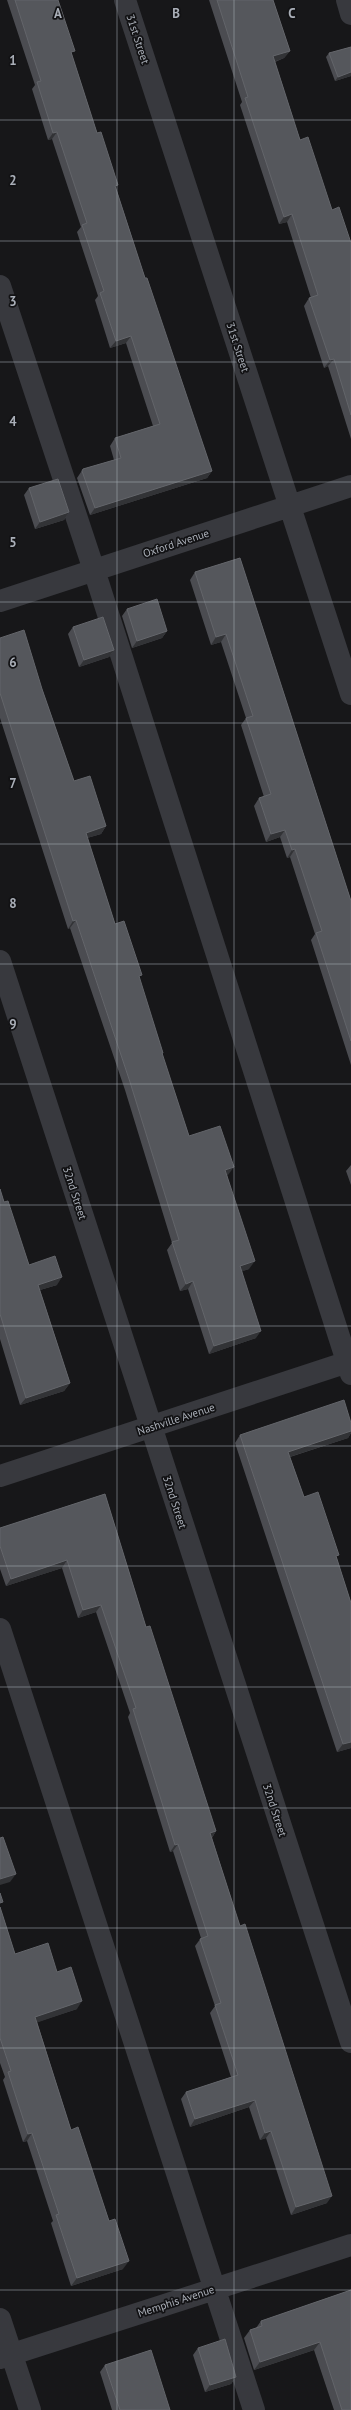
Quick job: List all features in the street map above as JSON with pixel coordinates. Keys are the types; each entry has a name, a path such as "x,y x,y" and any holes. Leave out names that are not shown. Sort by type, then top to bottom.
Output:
{"street":[{"name":"31st Street","path":"126,0 351,694"},
{"path":"347,0 351,14"},
{"path":"0,286 94,570 350,1366"},
{"name":"Oxford Avenue","path":"0,600 351,486"},
{"name":"32nd Street","path":"0,961 351,2042"},
{"name":"Nashville Avenue","path":"0,1476 151,1427 350,1366"},
{"path":"0,1629 254,2410"},
{"name":"Memphis Avenue","path":"6,2356 351,2245"},
{"path":"0,2319 6,2356 30,2410"}],"building":[{"path":"15,0 58,0 75,51 71,52 97,133 101,132 118,185 115,186 145,278 147,278 212,471 95,508 82,471 83,469 121,458 115,438 160,424 131,336 116,341 100,293 104,291 82,225 87,223 57,132 53,133 37,82 41,81"},
{"path":"217,0 273,0 290,51 273,56 300,140 308,137 332,210 339,207 351,243 351,415 334,359 330,360 309,298 318,295 292,214 284,217 245,98 248,97"},
{"path":"351,47 351,72 338,77 329,53"},
{"path":"58,479 69,512 40,522 29,488"},
{"path":"240,558 351,901 351,1041 316,933 322,931 295,849 292,850 285,830 271,834 259,798 271,794 246,718 253,716 226,634 216,637 195,572"},
{"path":"157,599 167,631 137,641 127,609"},
{"path":"103,617 114,650 84,660 73,627"},
{"path":"24,630 42,689 74,781 90,776 106,826 86,833 115,924 124,921 142,975 139,976 162,1053 189,1136 220,1126 234,1167 225,1170 255,1261 240,1266 261,1331 214,1346 193,1281 186,1284 172,1242 179,1240 130,1082 76,920 73,921 0,693 0,638"},
{"path":"0,1189 4,1202 8,1201 29,1265 55,1256 62,1277 38,1285 70,1383 26,1398 0,1314"},
{"path":"344,1400 351,1423 351,1431 288,1452 304,1497 318,1492 339,1555 336,1556 351,1603 351,1742 343,1744 240,1435"},
{"path":"105,1494 146,1627 150,1626 216,1831 210,1833 240,1926 245,1924 332,2196 296,2207 271,2131 265,2133 255,2100 195,2119 186,2092 238,2075 215,2005 221,2003 200,1939 208,1936 178,1844 175,1845 133,1709 136,1708 101,1605 83,1610 67,1560 11,1579 0,1546 0,1528"},
{"path":"3,1837 16,1874 0,1879 0,1838"},
{"path":"0,1893 3,1902 0,1903"},
{"path":"0,1907 15,1954 48,1943 57,1972 71,1967 82,2001 35,2017 71,2130 78,2127 109,2221 115,2219 129,2261 77,2278 56,2215 59,2214 32,2133 28,2134 8,2072 11,2071 0,2038"},
{"path":"351,2290 351,2410 342,2410 320,2342 260,2362 250,2330 262,2326 261,2321"},
{"path":"225,2339 236,2377 210,2385 198,2348"},
{"path":"151,2350 170,2410 120,2410 105,2365"}]}
